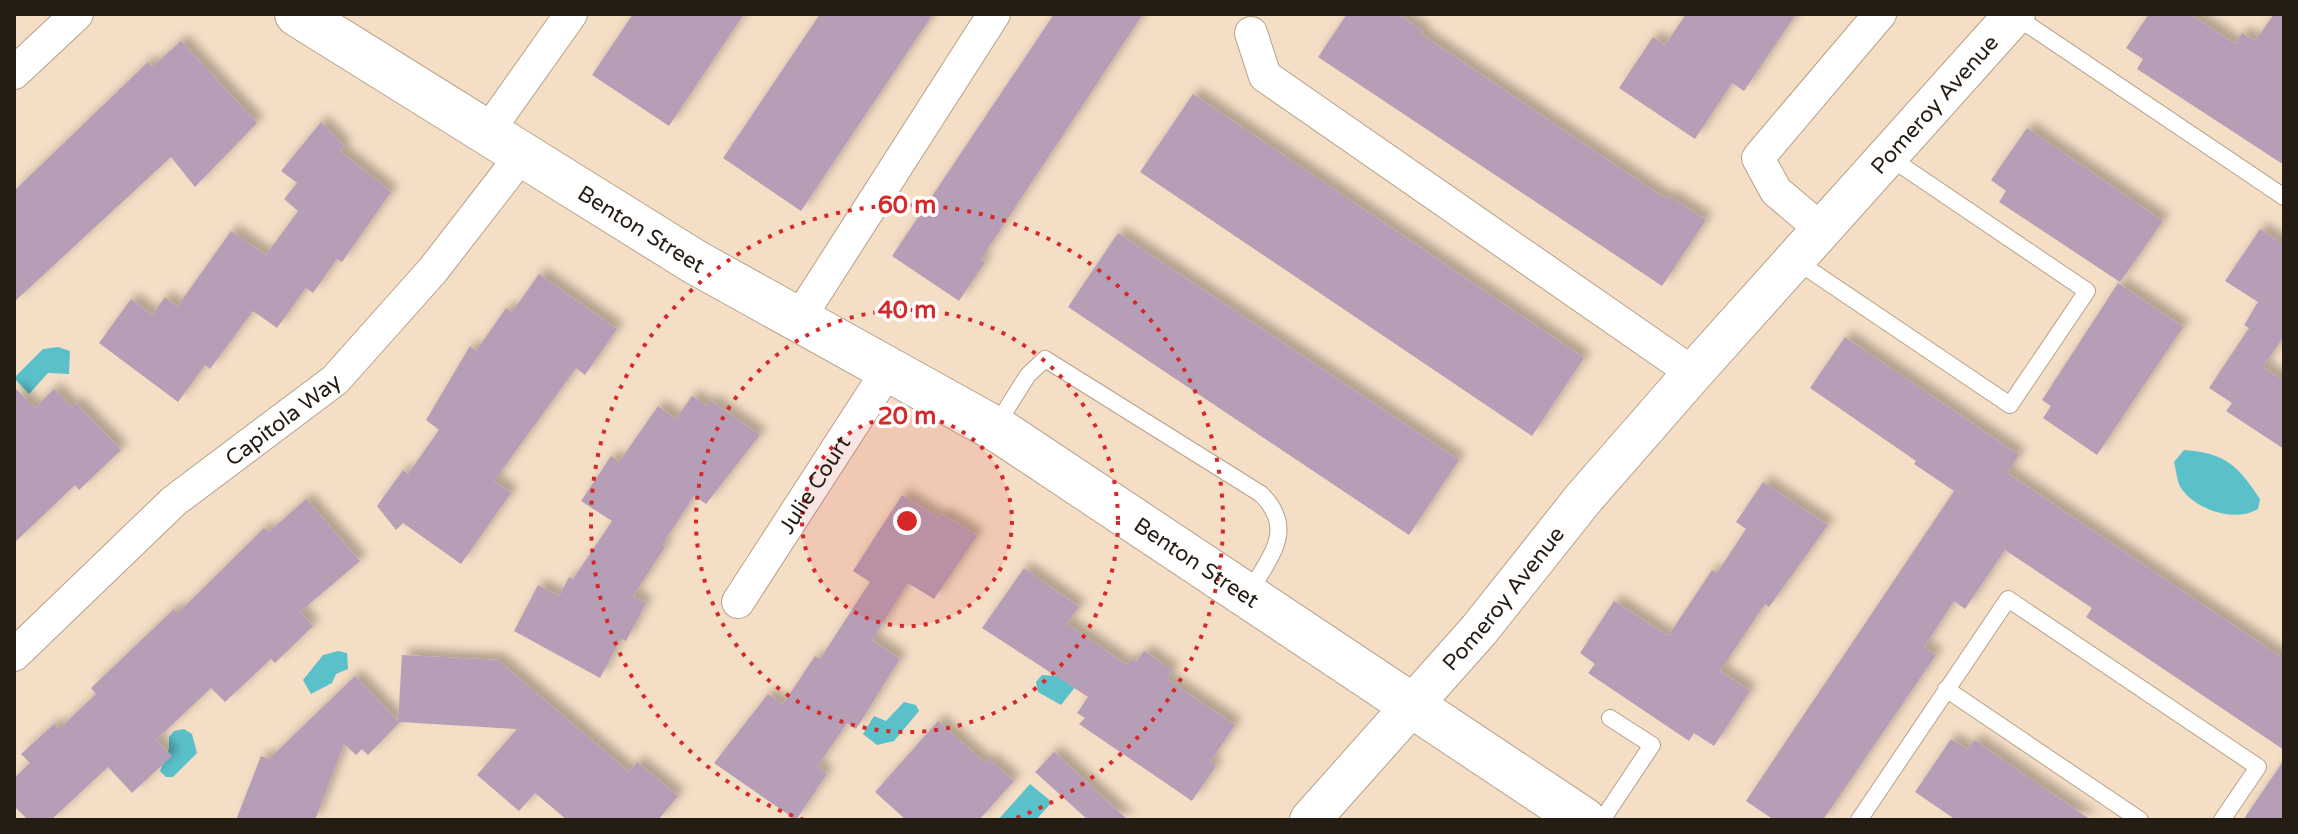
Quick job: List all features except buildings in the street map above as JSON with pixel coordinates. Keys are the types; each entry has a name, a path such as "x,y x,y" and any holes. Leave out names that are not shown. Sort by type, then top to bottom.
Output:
{"main road":[{"name":"Benton Street","path":"297,14 486,134 798,320 890,367 994,428 1584,820"}],"street":[{"path":"14,73 77,14"},
{"path":"486,134 571,14"},
{"path":"798,320 994,14"},
{"path":"1822,230 1776,191 1758,158 1880,14"},
{"name":"Pomeroy Avenue","path":"1310,820 1479,630 1583,499 1693,373 2014,14"},
{"path":"1251,33 1265,76 1693,373"},
{"name":"Capitola Way","path":"14,655 174,501 335,380 433,270 522,155"},
{"name":"Julie Court","path":"738,602 890,367"}],"lane":[{"path":"2014,14 2284,197"},
{"path":"1795,260 2010,405 2087,291 1887,156"},
{"path":"994,428 1028,375 1045,359 1261,494 1277,510 1281,526 1248,596"},
{"path":"1859,820 2008,599 2258,767 2222,820"},
{"path":"1946,689 2140,820"},
{"path":"1602,820 1652,745 1610,718"}],"water":[{"path":"58,347 70,351 69,374 48,373 29,394 14,378 43,349"},
{"path":"2184,450 2210,454 2230,463 2260,499 2258,509 2238,515 2227,514 2196,503 2180,485 2174,462"},
{"path":"338,651 347,653 348,669 336,674 332,683 311,694 303,680 323,655"},
{"path":"1090,668 1061,705 1038,692 1036,682 1042,675 1058,676"},
{"path":"904,702 916,705 919,711 894,741 877,745 863,734 874,716 886,721"},
{"path":"184,729 192,734 197,753 173,777 166,777 160,771 169,749 169,737 174,731"},
{"path":"1030,784 1052,802 1036,820 998,820"}]}
